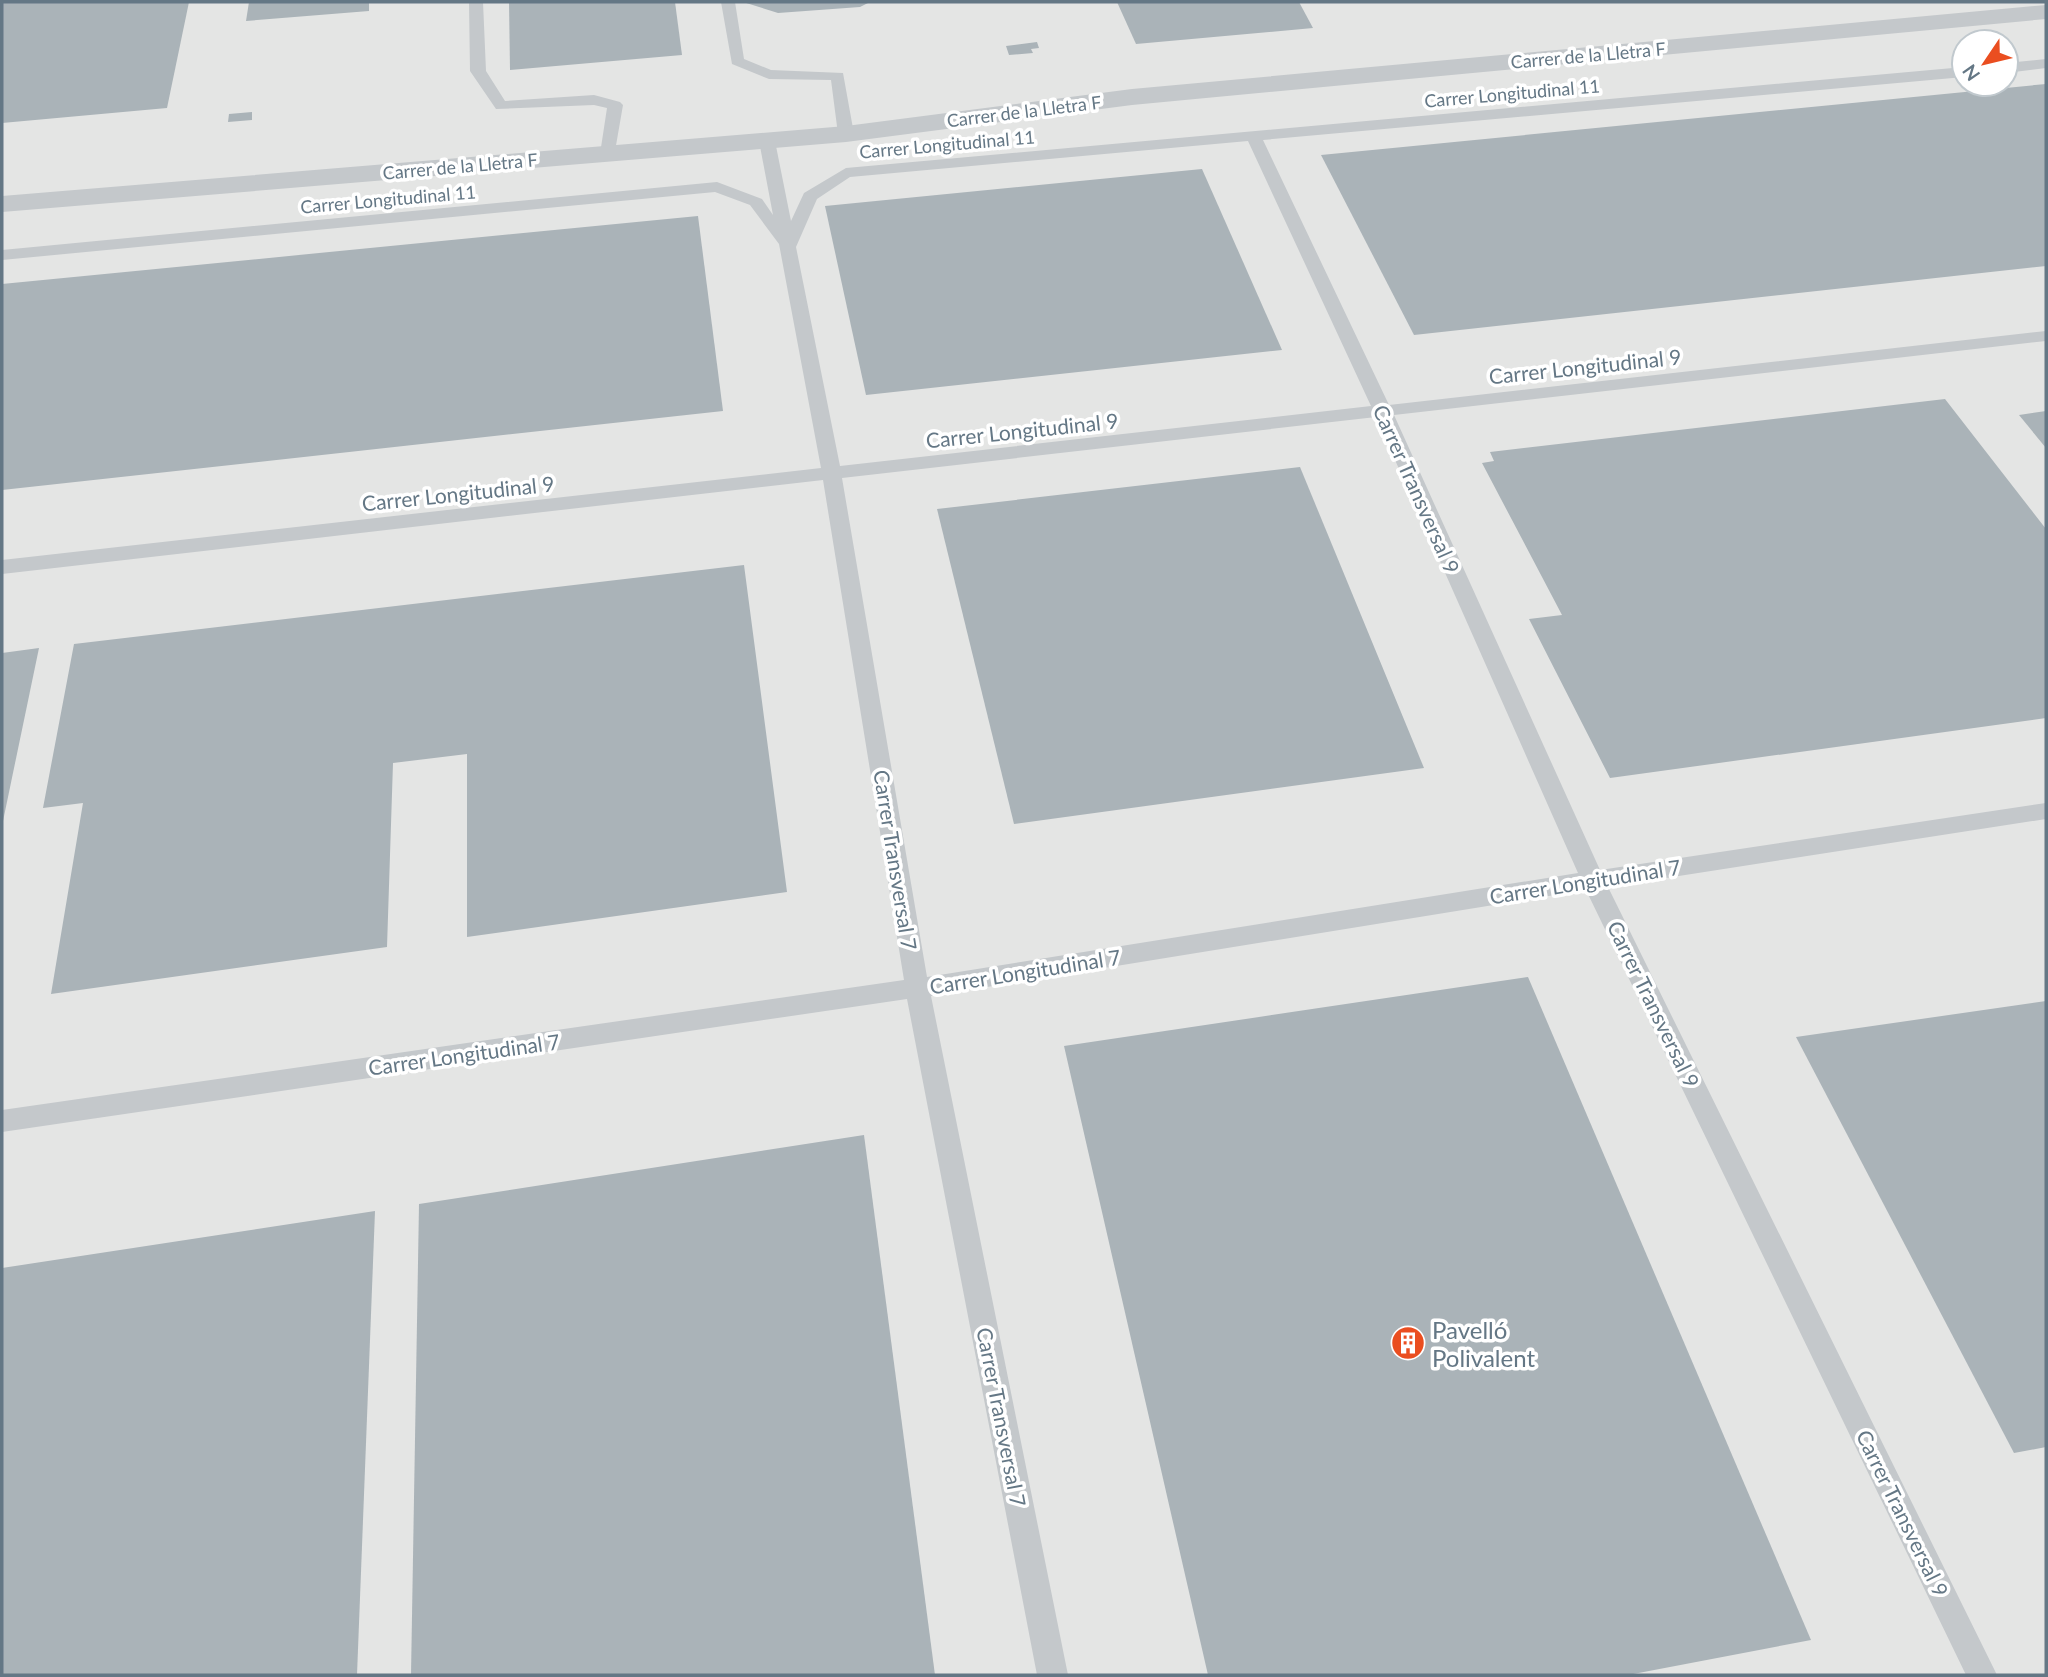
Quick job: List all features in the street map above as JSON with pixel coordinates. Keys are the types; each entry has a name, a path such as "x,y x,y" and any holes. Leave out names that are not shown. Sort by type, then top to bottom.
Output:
{"street":[{"name":"Carrer de la Lletra F","path":"2,204 846,134 1132,97 2046,12"}],"lane":[{"path":"476,2 478,71 500,106 594,100 615,105 608,154"},
{"path":"728,2 737,61 769,74 838,76 846,134"},
{"path":"2020,67 2046,64"},
{"name":"Carrer Longitudinal 11","path":"787,248 810,196 846,173 1950,73"},
{"name":"Carrer Transversal 9","path":"1254,135 1383,412 1593,880 1982,1675"},
{"name":"Carrer Transversal 7","path":"767,141 832,474 918,988 1053,1675"},
{"name":"Carrer Longitudinal 11","path":"2,255 717,187 756,202 787,248"},
{"name":"Carrer Longitudinal 9","path":"2,567 2046,336"},
{"name":"Carrer Longitudinal 7","path":"2,1121 918,988 2046,811"}],"shaded area":[{"path":"2,2 2046,2 2046,1675 2,1675"}],"building":[{"path":"2,2 189,2 167,108 2,123"},
{"path":"249,2 369,2 369,11 246,21"},
{"path":"509,2 675,2 682,55 510,70"},
{"path":"743,2 870,2 860,7 778,13"},
{"path":"1117,2 1299,2 1313,28 1136,44"},
{"path":"1037,42 1039,48 1031,49 1033,53 1009,55 1006,46"},
{"path":"2046,84 2046,266 1414,335 1321,155 1950,93 1950,98 2020,98 2020,87"},
{"path":"252,112 252,120 228,122 229,114"},
{"path":"1202,169 1282,350 866,395 825,206"},
{"path":"698,216 723,411 2,490 2,284"},
{"path":"1945,399 2046,529 2046,718 1610,778 1529,619 1562,615 1482,463 1494,461 1490,452"},
{"path":"2046,411 2046,448 2019,415"},
{"path":"1300,467 1424,768 1014,824 937,509"},
{"path":"744,565 787,892 467,937 467,754 393,763 387,947 51,994 83,803 43,808 74,644"},
{"path":"39,648 3,821 2,821 2,653"},
{"name":"Pavelló Polivalent","path":"1528,977 1811,1640 1628,1675 1208,1675 1064,1046"},
{"path":"2046,1001 2046,1447 2014,1453 1796,1037"},
{"path":"864,1135 935,1675 411,1675 419,1204"},
{"path":"375,1211 357,1675 2,1675 2,1268"}],"place":[{"name":"Pavelló Polivalent","path":"1408,1343"}]}
